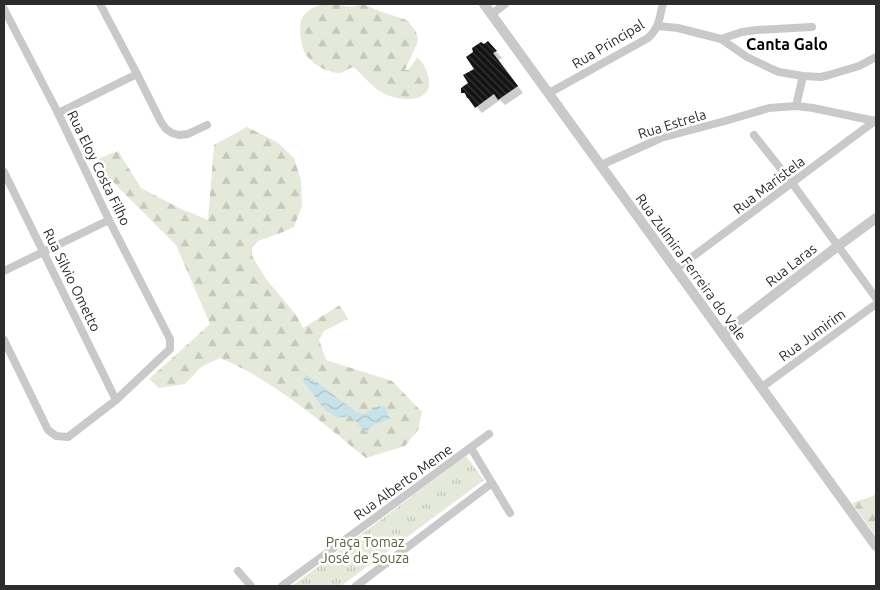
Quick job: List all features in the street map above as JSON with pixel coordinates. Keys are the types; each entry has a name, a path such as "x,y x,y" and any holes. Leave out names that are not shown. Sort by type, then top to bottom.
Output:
{"street":[{"path":"100,4 160,122 166,129 178,135 188,134 207,125"},
{"name":"Rua Zulmira Ferreira do Vale","path":"484,4 876,546"},
{"path":"492,14 505,4"},
{"name":"Rua Principal","path":"549,93 643,41 658,26 663,4"},
{"name":"Rua Eloy Costa Filho","path":"4,9 58,113 170,339 170,349 116,400"},
{"path":"658,26 678,28 721,39 747,57 772,69 803,76 829,76 859,66 876,57"},
{"path":"721,39 742,32 757,30 812,27"},
{"path":"58,113 137,74"},
{"path":"796,106 803,76"},
{"name":"Rua Estrela","path":"601,165 661,138 769,108 796,106 875,120"},
{"name":"Rua Maristela","path":"676,269 875,120"},
{"path":"754,135 876,298"},
{"name":"Rua Silvio Ometto","path":"4,172 116,400"},
{"name":"Rua Laras","path":"724,334 876,218"},
{"path":"4,271 110,220"},
{"name":"Rua Jumirim","path":"762,387 876,304"},
{"path":"4,340 48,430 56,436 68,437 116,400"},
{"name":"Rua Alberto Meme","path":"282,586 489,434"},
{"path":"471,448 510,513"},
{"path":"356,586 492,482"},
{"path":"238,570 251,586"}],"green space":[{"path":"324,4 351,7 363,4 409,22 418,38 405,70 408,70 417,58 422,62 429,80 425,94 412,99 387,95 378,90 355,68 335,73 320,67 312,61 303,48 300,32 301,22 304,15 314,7"},
{"path":"247,127 277,142 294,158 301,180 302,206 294,227 258,241 252,248 252,256 266,279 292,310 303,328 340,305 348,319 324,331 319,340 326,360 392,381 422,412 418,430 405,446 366,458 278,390 260,378 220,358 201,367 185,384 159,388 149,379 210,324 176,245 92,161 118,151 141,188 179,208 208,220 214,145"},
{"name":"Praça Tomaz José de Souza","path":"466,456 484,480 341,586 292,586"},
{"path":"876,495 876,536 852,503"}],"water":[{"path":"306,374 355,411 363,414 370,411 373,407 385,406 390,418 373,426 366,432 350,416 337,418 325,410 303,381"}],"building":[{"path":"488,41 497,51 493,53 518,86 498,100 494,94 475,108 465,93 461,93 461,88 468,83 463,75 474,69 466,57 473,52 472,48 481,42 484,44"}],"district":[{"name":"Canta Galo","path":"787,44"}]}
